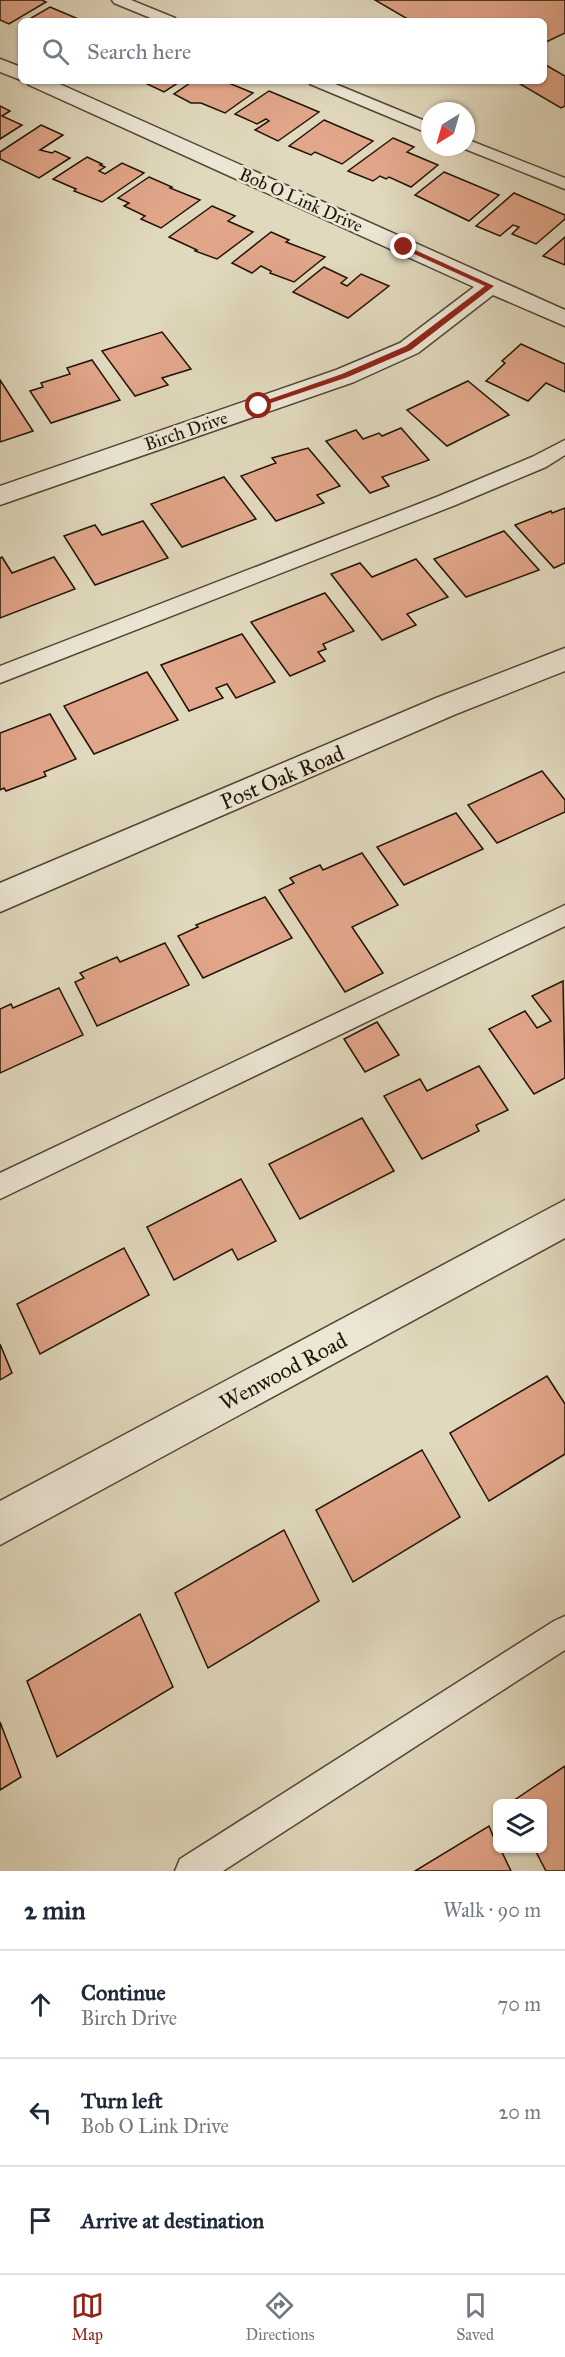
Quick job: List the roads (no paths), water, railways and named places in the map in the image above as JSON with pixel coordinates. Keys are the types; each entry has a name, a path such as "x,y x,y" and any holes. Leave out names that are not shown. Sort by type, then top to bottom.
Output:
{"street":[{"path":"0,65 18,73"},
{"name":"Bob O Link Drive","path":"43,84 565,319"},
{"name":"Birch Drive","path":"0,496 345,376 409,348 490,286"},
{"name":"Post Oak Road","path":"0,898 446,706 565,659"},
{"name":"Wenwood Road","path":"0,1524 565,1218"}],"lane":[{"path":"119,0 163,18"},
{"path":"322,84 421,125"},
{"path":"475,148 565,184"},
{"path":"0,675 446,501 539,462 565,446"},
{"path":"0,1186 565,915"},
{"path":"192,1871 565,1632"}]}
